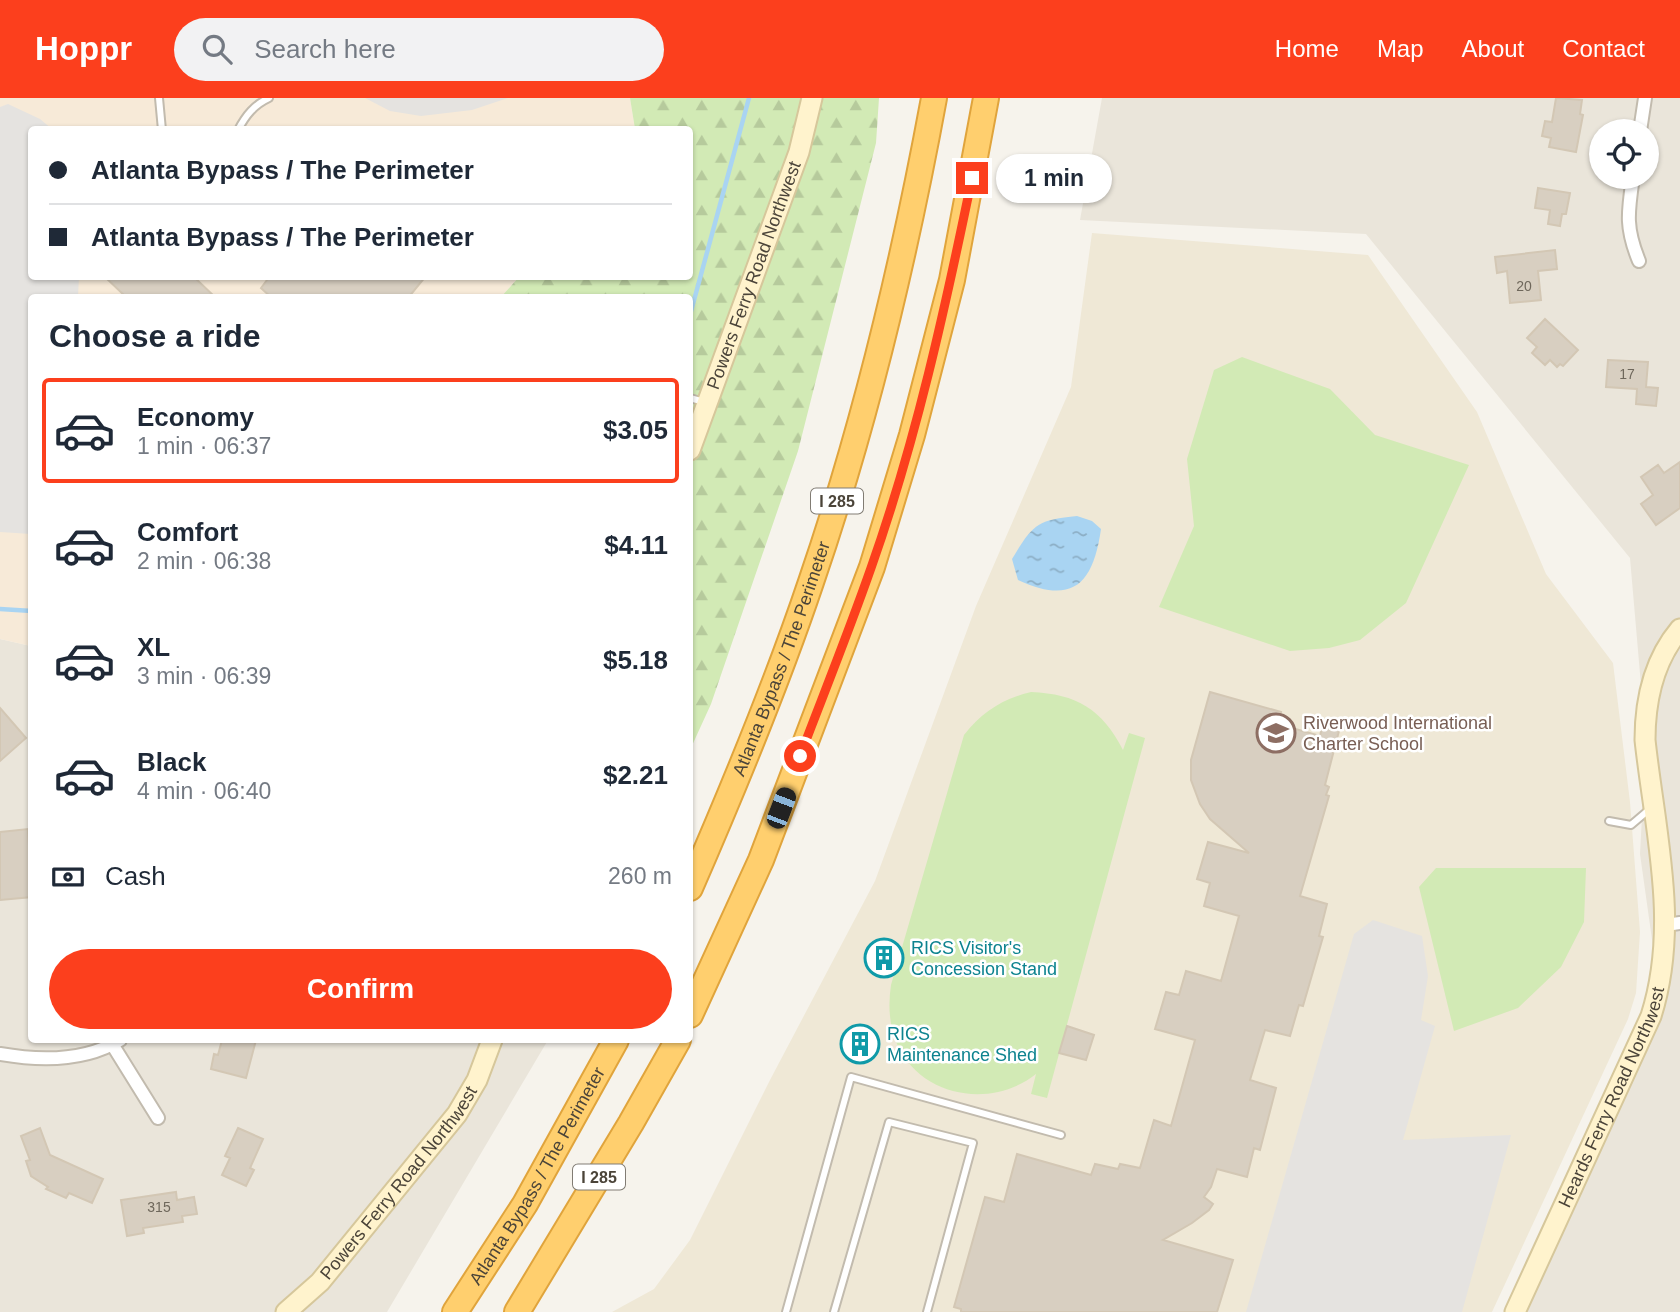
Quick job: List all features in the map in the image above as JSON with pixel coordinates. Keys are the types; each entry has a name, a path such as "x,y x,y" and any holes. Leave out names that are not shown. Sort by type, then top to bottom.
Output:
{"highway":[{"name":"Atlanta Bypass / The Perimeter","path":"693,881 745,760 812,580 863,416 917,188 934,98"},
{"name":"I 285","path":"693,1008 761,860 872,566 912,435 948,293 986,98"},
{"name":"Atlanta Bypass / The Perimeter","path":"455,1312 525,1204 614,1043"},
{"name":"I 285","path":"517,1312 676,1043"}],"street":[{"name":"Powers Ferry Road Northwest","path":"693,431 698,400 799,152 812,98"},
{"path":"1641,119 1644,98"},
{"path":"1631,189 1628,215 1630,239 1639,261"},
{"name":"Heards Ferry Road Northwest","path":"1515,1312 1651,1016 1673,924 1664,892 1652,807 1645,740 1648,694 1659,665 1680,629"},
{"path":"0,1054 28,1059 58,1059 89,1053 114,1043"},
{"path":"117,1043 158,1118"},
{"name":"Powers Ferry Road Northwest","path":"286,1312 320,1282 457,1114 477,1080 491,1043"}],"lane":[{"path":"159,98 162,126"},
{"path":"240,126 259,102 269,98"},
{"path":"1609,821 1631,825 1652,807"},
{"path":"786,1312 851,1077 1061,1135"},
{"path":"834,1312 889,1122 973,1143 926,1312"}],"shaded area":[{"path":"0,98 630,98 635,126 28,126 28,280 516,280 504,294 28,294 28,645 0,639"},
{"path":"365,98 508,98 472,110 421,116 390,111"},
{"path":"1102,98 1680,98 1680,1312 1508,1312 1656,1018 1656,968 1640,854 1646,743 1630,558 1366,234 1080,220"},
{"path":"8,104 40,119 48,126 28,126 28,280 79,280 78,294 28,294 28,534 0,532 0,107"},
{"name":"Riverwood International Charter School","path":"1092,233 1368,255 1477,412 1546,574 1613,663 1630,802 1640,932 1636,993 1628,1019 1492,1312 612,1312 654,1289 690,1240 770,1080 875,881 976,606 1071,387"},
{"path":"0,639 28,645 28,1043 546,1043 387,1312 0,1312"},
{"path":"1373,920 1422,936 1428,976 1421,1020 1435,1026 1403,1140 1511,1135 1462,1312 1246,1312 1354,934"}],"green space":[{"path":"630,98 879,98 876,143 798,451 711,704 693,743 693,294 504,294 516,280 693,280 693,126 635,126"},
{"path":"1242,357 1330,389 1375,435 1469,465 1406,603 1360,640 1329,648 1290,651 1159,607 1194,526 1187,459 1214,370"},
{"path":"1031,692 1062,696 1086,706 1106,724 1123,750 1129,733 1145,738 1047,1098 1031,1094 1036,1074 999,1092 959,1092 940,1086 923,1076 908,1062 892,1030 889,1007 891,985 964,735 993,708 1011,698"},
{"path":"1436,868 1586,868 1584,922 1561,967 1518,1008 1454,1031 1419,887"}],"water":[{"path":"1077,516 1092,521 1101,529 1092,564 1077,585 1066,590 1053,590 1018,580 1012,559 1031,531 1053,519"}],"building":[{"path":"1556,98 1582,100 1580,114 1583,115 1576,152 1549,147 1551,138 1542,136 1545,121 1552,122"},
{"path":"1538,188 1570,193 1566,214 1562,214 1560,226 1548,224 1550,210 1535,208"},
{"path":"1555,250 1557,269 1538,271 1541,300 1510,303 1507,271 1497,273 1495,257"},
{"path":"108,280 197,280 212,294 123,294"},
{"path":"267,280 423,280 411,294 268,294 261,288"},
{"path":"1545,319 1578,350 1563,366 1560,364 1557,367 1550,360 1545,365 1532,353 1537,347 1527,338"},
{"path":"1608,360 1648,362 1646,387 1658,388 1656,406 1636,404 1637,389 1606,387"},
{"path":"1680,462 1680,508 1656,525 1641,504 1653,495 1641,477 1658,465 1664,473"},
{"path":"1210,692 1281,712 1278,724 1320,736 1323,723 1340,727 1325,785 1329,787 1326,795 1329,796 1300,896 1327,904 1319,936 1323,937 1303,1006 1299,1005 1290,1036 1265,1030 1250,1080 1276,1088 1260,1150 1254,1148 1247,1177 1217,1169 1211,1187 1204,1197 1213,1204 1209,1210 1163,1240 1233,1260 1217,1312 961,1312 961,1309 954,1307 985,1197 1004,1202 1017,1154 1091,1175 1095,1164 1118,1169 1120,1164 1140,1168 1154,1120 1171,1126 1195,1040 1155,1029 1166,992 1179,995 1186,971 1221,981 1239,916 1204,906 1210,883 1197,879 1208,842 1249,853 1210,819 1200,804 1191,780 1191,760"},
{"path":"0,708 26,738 0,761"},
{"path":"28,829 28,897 0,900 0,832"},
{"name":"RICS Visitor's Concession Stand","path":"876,943 899,949 892,973 869,966"},
{"path":"1067,1026 1094,1035 1086,1060 1059,1053"},
{"name":"RICS Maintenance Shed","path":"853,1027 875,1032 867,1060 846,1055"},
{"path":"221,1043 255,1043 246,1078 211,1069 214,1054 218,1055"},
{"path":"40,1128 50,1155 103,1179 92,1203 69,1193 66,1198 46,1189 48,1187 31,1176 26,1161 30,1160 21,1136"},
{"path":"238,1128 263,1139 250,1168 254,1170 246,1186 222,1175 230,1158 225,1156"},
{"path":"176,1192 177,1200 194,1197 197,1214 182,1216 183,1222 143,1228 144,1233 127,1236 121,1200"}],"waterway":[{"path":"693,304 749,98"},
{"path":"0,609 28,611"}],"place":[{"name":"Riverwood International Charter School","path":"1276,733"},
{"name":"RICS Visitor's Concession Stand","path":"884,958"},
{"name":"RICS Maintenance Shed","path":"860,1044"}],"route":[{"path":"800,756 872,566 912,435 952,280 972,178"}]}
